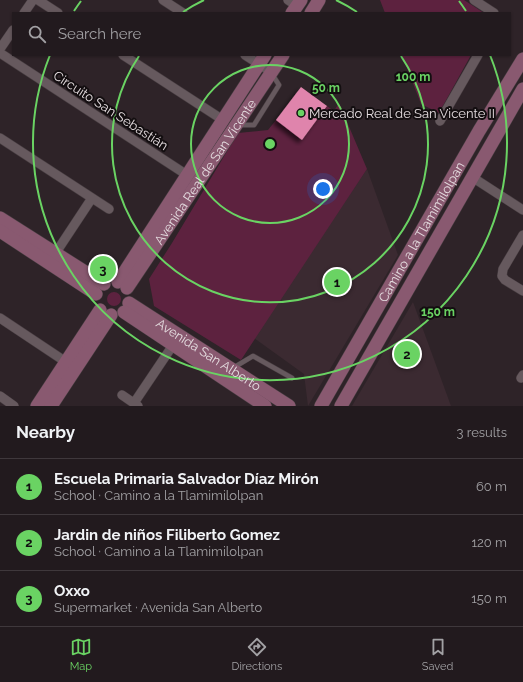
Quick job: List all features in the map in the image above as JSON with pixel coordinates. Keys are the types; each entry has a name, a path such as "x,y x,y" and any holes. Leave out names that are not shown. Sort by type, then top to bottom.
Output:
{"street":[{"path":"25,12 33,0"},
{"path":"38,0 56,12"},
{"path":"163,0 181,12"},
{"path":"312,12 319,0"},
{"path":"474,0 492,12"},
{"path":"0,49 12,31"},
{"name":"Circuito San Sebastián","path":"0,53 187,175"},
{"path":"124,56 222,120"},
{"path":"248,56 262,60 271,72"},
{"name":"Avenida Real de San Vicente","path":"122,285 236,125 282,56"},
{"path":"440,120 477,56"},
{"name":"Camino a la Tlamimilolpan","path":"321,406 475,138 523,59"},
{"name":"Avenida Real de San Vicente","path":"122,285 187,175 262,60"},
{"name":"Camino a la Tlamimilolpan","path":"341,406 523,89"},
{"path":"0,138 109,209"},
{"path":"472,177 523,210"},
{"path":"52,258 92,198"},
{"path":"0,218 52,258 100,289"},
{"path":"0,231 52,258"},
{"path":"523,235 503,269 502,276 505,280 523,291"},
{"path":"36,406 66,362 116,310 130,298 122,285 108,282 100,289 96,302 116,310"},
{"path":"51,406 116,310"},
{"name":"Avenida San Alberto","path":"116,310 173,345 265,406"},
{"name":"Avenida San Alberto","path":"116,310 232,369 289,406"},
{"path":"0,318 66,362"},
{"path":"122,395 136,405 173,345"},
{"path":"0,396 14,406"}],"lane":[{"path":"232,369 253,356 292,378"}],"shaded area":[{"path":"380,0 464,0 482,12 385,12"},
{"path":"402,56 470,56 439,113 421,104"},
{"path":"339,103 367,169 241,360 154,306 149,279 238,133 268,130 276,120 302,140 327,106 334,111"},
{"path":"367,169 398,255 308,406 304,374 254,338"},
{"path":"114,292 119,294 121,299 119,304 114,306 109,304 107,299 109,294"},
{"path":"413,302 451,406 352,406"}],"building":[{"name":"Mercado Real de San Vicente II","path":"301,87 327,106 302,140 276,120"}],"place":[{"name":"Mercado Real de San Vicente II","path":"301,113"},
{"name":"Oxxo","path":"103,269"},
{"name":"Escuela Primaria Salvador Díaz Mirón","path":"337,282"},
{"name":"Jardin de niños Filiberto Gomez","path":"407,354"}]}
